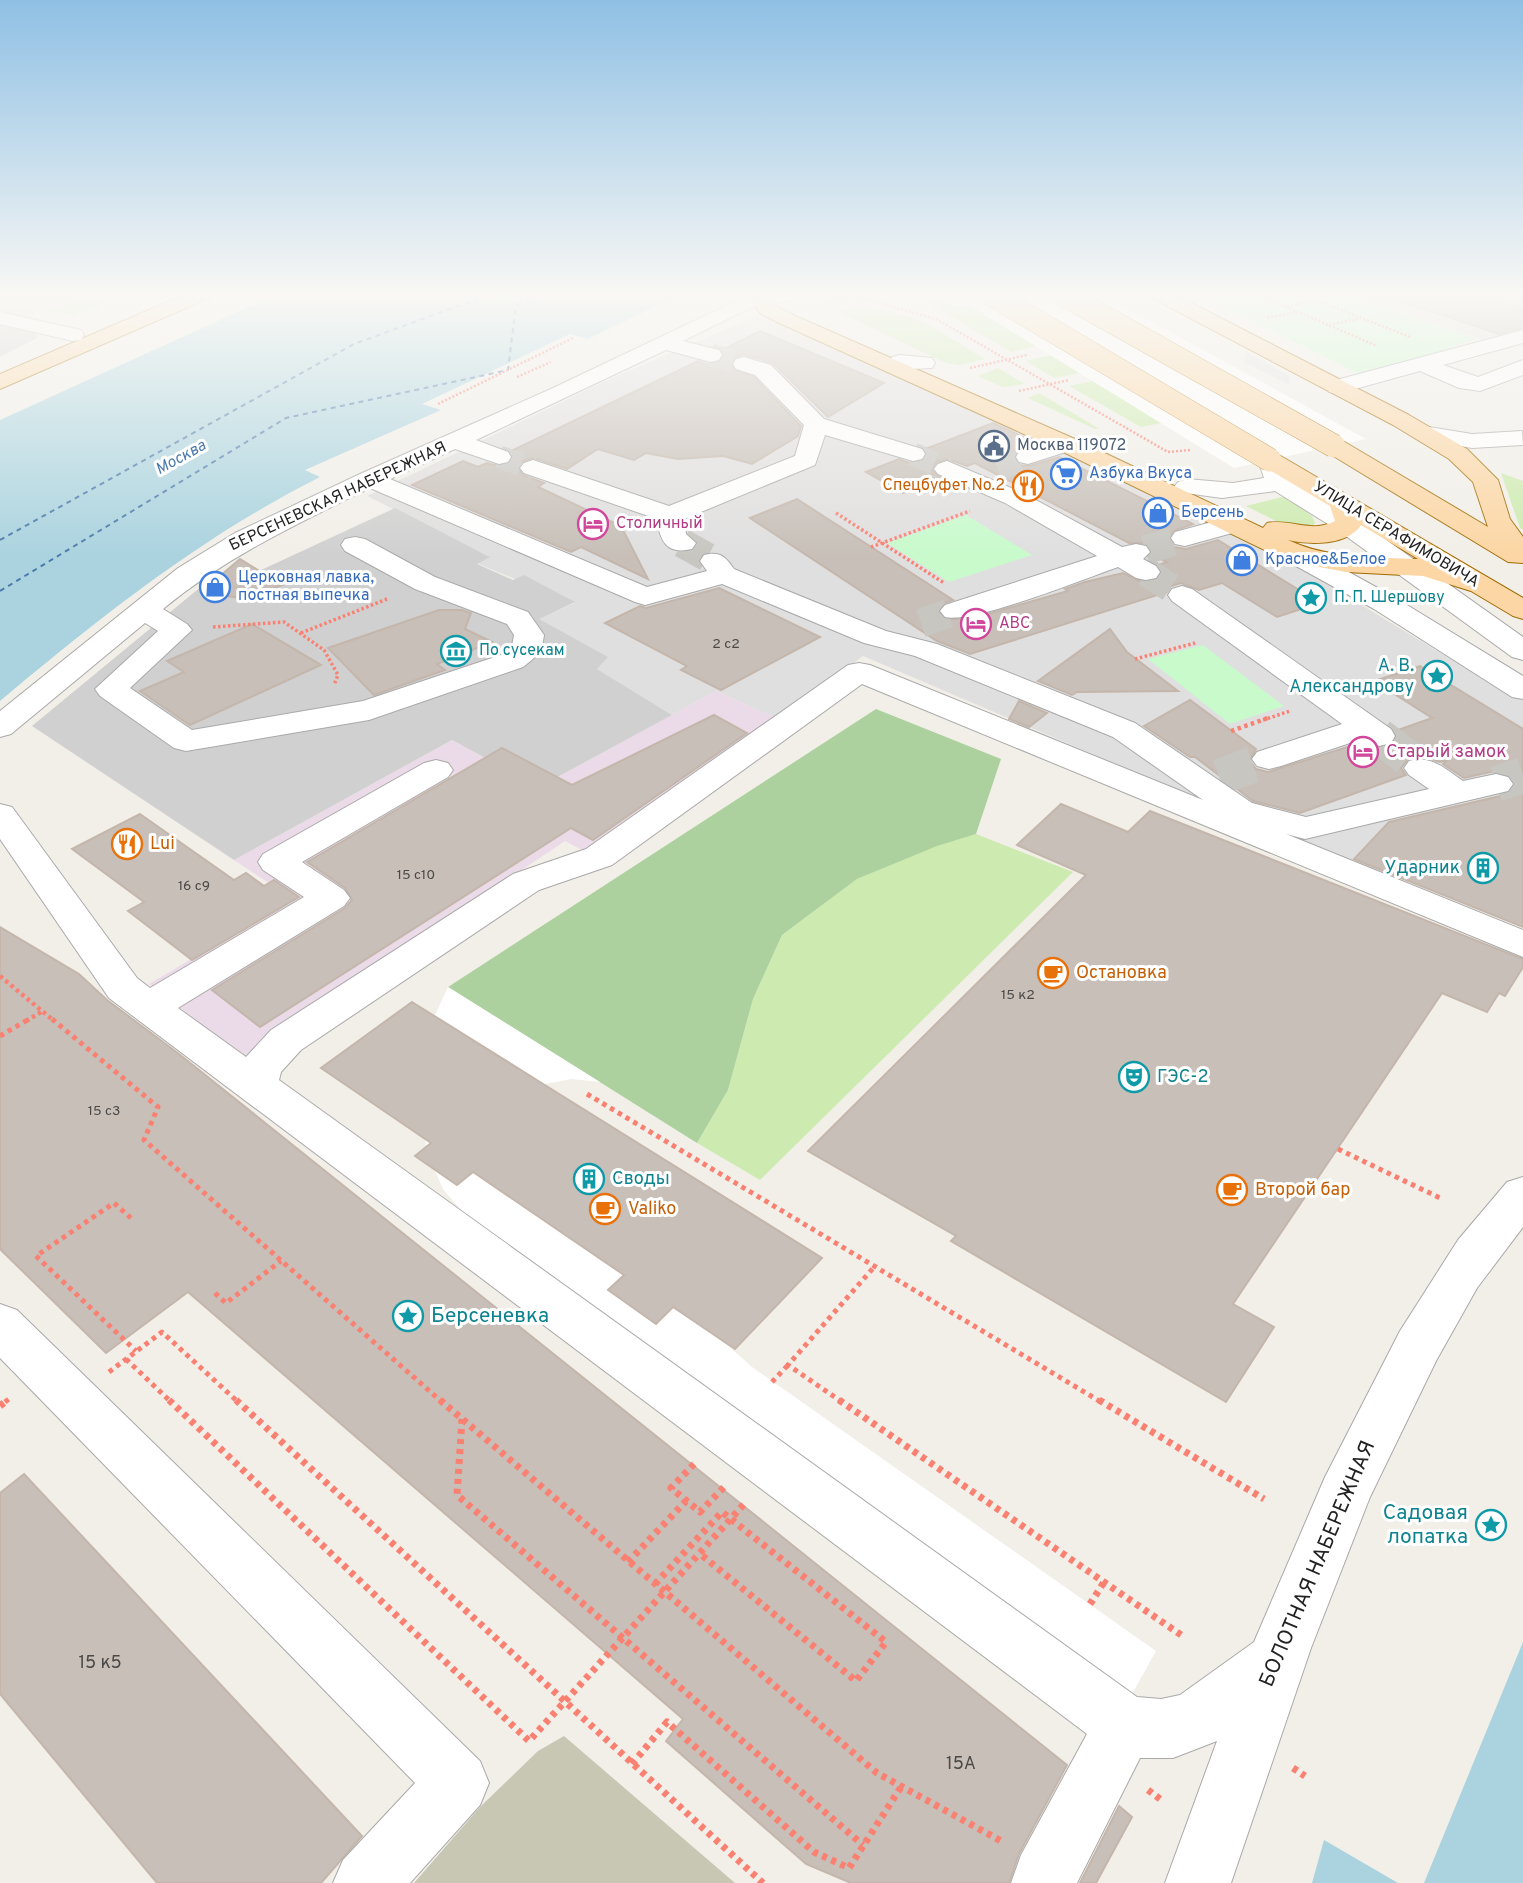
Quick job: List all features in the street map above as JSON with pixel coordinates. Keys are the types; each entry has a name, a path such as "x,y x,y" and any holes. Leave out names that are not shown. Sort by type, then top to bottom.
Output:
{"main road":[{"path":"929,382 1242,521 1311,536 1327,534 1344,514"},
{"path":"964,382 1187,487 1297,555 1346,564 1401,565 1447,573 1481,585"},
{"path":"1131,382 1274,471"},
{"path":"1220,382 1523,556"},
{"path":"1327,382 1458,453 1485,480 1497,519 1523,556"},
{"path":"1334,446 1364,452 1395,452 1412,446 1416,441 1401,420"},
{"name":"УЛИЦА СЕРАФИМОВИЧА","path":"1344,514 1481,585 1523,610"}],"street":[{"name":"БЕРСЕНЕВСКАЯ НАБЕРЕЖНАЯ","path":"0,727 213,557 369,479 582,382"},
{"path":"775,382 816,424 913,454"},
{"path":"1337,387 1356,382"},
{"path":"1463,382 1480,384 1485,382"},
{"path":"533,468 670,515 806,460 816,424"},
{"path":"1423,433 1472,441 1523,437"},
{"path":"1485,480 1489,458 1523,437"},
{"path":"455,441 499,457"},
{"path":"1028,457 1066,443"},
{"path":"947,468 986,475 1010,496 1137,559 968,608"},
{"path":"1187,487 1213,492 1253,490 1274,471 1344,514 1401,565 1516,647"},
{"path":"369,479 645,596 719,568 875,637 926,650 1124,730 1211,780 1240,810 1305,828 1496,784"},
{"path":"670,515 673,537 682,543"},
{"path":"1185,538 1242,521"},
{"path":"141,613 152,615 177,630 111,689 186,741 369,710 512,662 527,649 529,635 518,618 425,583 355,545"},
{"path":"1297,555 1415,599 1516,647"},
{"path":"1297,555 1384,603 1523,690"},
{"path":"1182,595 1372,732 1269,759"},
{"path":"875,637 921,623"},
{"path":"256,1087 261,1067 286,1040 526,882 599,857 859,672 1523,944"},
{"path":"1421,768 1458,794"},
{"path":"149,1007 331,898 276,862 436,770"},
{"path":"0,814 123,988 1125,1724 1146,1729 1172,1728 1207,1713 1278,1661"},
{"name":"БОЛОТНАЯ НАБЕРЕЖНАЯ","path":"1198,1883 1246,1739 1325,1538 1378,1421 1462,1273 1522,1195"},
{"path":"0,1325 458,1783 366,1883"},
{"path":"1026,1864 1044,1878 1125,1724"}],"path":[{"path":"438,404 484,382"},
{"path":"1046,382 1168,452"},
{"path":"1011,392 1061,382"},
{"path":"1159,454 1196,449"},
{"path":"871,547 1010,496"},
{"path":"836,513 882,543 968,608"},
{"path":"300,634 425,583"},
{"path":"177,630 284,622 324,650 338,675 323,718"},
{"path":"1135,659 1236,632"},
{"path":"1231,731 1327,699"},
{"path":"0,976 158,1107 144,1140 461,1419 877,1773 1026,1864"},
{"path":"0,1036 43,1012"},
{"path":"587,1094 1264,1499"},
{"path":"1338,1149 1440,1198"},
{"path":"131,1219 114,1203 37,1256 136,1351 162,1332 763,1883"},
{"path":"215,1293 226,1303 281,1261"},
{"path":"772,1382 875,1266"},
{"path":"126,1359 529,1741 753,1494"},
{"path":"788,1365 1184,1637"},
{"path":"461,1419 457,1495 863,1845"},
{"path":"703,1454 671,1488 700,1511 732,1478"},
{"path":"628,1562 686,1500"},
{"path":"655,1584 722,1511 886,1643 856,1681 699,1553"},
{"path":"1090,1604 1104,1582"},
{"path":"632,1764 667,1722 814,1852 849,1868 901,1787"}],"shaded area":[{"path":"603,382 913,382 1063,448 1342,587 1345,595 1454,661 1465,661 1523,698 1523,801 1411,851 1385,879 863,656 778,719 716,691 672,715 597,669 607,657 538,619 574,603 476,563 489,556 367,496"},
{"path":"395,508 490,557 477,564 513,580 524,575 575,602 539,619 608,657 597,669 672,715 539,787 452,740 234,860 32,726 220,571 256,596 282,585 259,571"},
{"path":"716,691 778,719 584,851 565,841 244,1056 149,984 293,899 234,860 452,740 539,787"},
{"path":"564,1736 735,1883 414,1883 480,1807 538,1751"}],"green space":[{"path":"991,382 1025,384 1003,387"},
{"path":"1094,382 1161,423 1141,427 1069,386"},
{"path":"1039,393 1098,428 1095,429 1028,398"},
{"path":"1501,473 1523,481 1523,530 1520,528"},
{"path":"1286,496 1312,516 1315,523 1313,526 1282,524 1246,506"},
{"path":"966,515 1032,555 949,582 887,543"},
{"path":"1203,645 1284,706 1230,724 1148,659"},
{"path":"876,709 1001,759 976,834 937,846 857,879 782,935 753,999 728,1090 697,1143 448,987"},
{"path":"976,834 1073,872 760,1180 697,1143 728,1090 753,999 782,935 857,879 937,845"}],"water":[{"name":"Москва","path":"84,382 469,382 422,404 441,410 305,470 320,477 276,500 193,552 76,639 0,701 0,420"},
{"path":"1523,1642 1523,1883 1424,1883"},
{"path":"1324,1840 1398,1883 1312,1883"}],"pier":[{"path":"1094,382 1262,382 1366,439 1234,468"},
{"path":"448,987 600,1082 571,1079 545,1084 533,1094 611,1241 752,1367 1156,1651 1128,1701 476,1228 443,1189 428,1155 419,1106 430,1026"}],"building":[{"path":"655,382 759,382 801,426 798,436 752,464 723,456 678,459 646,453 634,460 598,449 567,469 534,458 523,461 518,466 523,475 544,483 538,487 621,526 648,579 581,547 571,552 412,485 463,461 478,467 487,463 509,465 513,458 511,451"},
{"path":"792,382 884,383 828,417"},
{"path":"993,423 1030,440 1026,442 1033,445 1018,450 1014,456 1018,465 1029,466 1059,457 1193,524 1173,531 1169,539 1174,547 1186,549 1218,540 1320,603 1277,617 1222,583 1199,590 1181,583 1171,586 1167,592 970,654 937,641 750,518 797,499 953,600 938,609 945,620 980,616 1068,591 1065,589 1085,582 1123,573 1145,583 1158,579 1162,573 1158,565 1167,562 1151,554 1147,543 1129,543 975,463 967,466 948,459 937,462 931,469 940,478 903,493 866,472 899,459 912,464 923,462 927,455 925,449"},
{"path":"240,559 282,585 247,599 201,592"},
{"path":"719,588 820,637 721,690 681,670 687,666 605,623 640,606 646,608"},
{"path":"439,610 462,610 471,613 465,629 492,642 437,664 445,670 374,695 328,648"},
{"path":"252,624 321,665 190,725 140,691 184,672 167,661"},
{"path":"1110,629 1127,652 1178,691 1077,692 1072,695 1038,681"},
{"path":"1420,666 1523,729 1523,927 1354,859 1389,822 1509,794 1516,784 1509,774 1495,771 1464,778 1443,764 1447,760 1440,762 1425,757 1409,758 1401,768 1406,775 1300,813 1253,801 1195,757 1190,757 1144,726 1190,700 1256,749 1250,761 1256,769 1268,772 1363,742 1380,749 1393,744 1397,737 1395,731 1432,718 1374,681"},
{"path":"1019,701 1047,713 1029,727 1009,719"},
{"path":"714,715 747,733 593,840 571,828 260,1027 212,990 345,908 352,900 345,888 307,862 502,748 572,785"},
{"path":"1061,804 1128,832 1150,811 1523,959 1523,967 1505,996 1499,993 1487,1012 1442,993 1233,1304 1274,1327 1226,1402 951,1241 956,1236 808,1151 1086,875 1017,845"},
{"path":"140,814 234,880 246,873 264,886 274,880 299,897 192,960 128,911 144,902 72,849"},
{"path":"0,927 79,974 107,1000 179,1054 1067,1765 1019,1854 1009,1883 851,1883 806,1864 666,1741 683,1719 188,1292 106,1353 0,1249"},
{"name":"Своды","path":"412,1002 822,1258 735,1349 673,1307 656,1324 608,1290 624,1275 473,1172 457,1185 415,1156 431,1143 321,1068"},
{"path":"24,1474 362,1836 321,1883 157,1883 0,1694 0,1493"},
{"path":"1119,1806 1132,1817 1096,1883 1080,1883"}],"ferry route":[{"path":"0,540 286,382"},
{"path":"0,591 286,418 453,382"}],"tunnel":[{"path":"913,454 947,469"},
{"path":"499,457 533,468"},
{"path":"998,470 1028,457"},
{"path":"1145,550 1185,538"},
{"path":"682,543 714,561"},
{"path":"1146,572 1182,595"},
{"path":"921,623 955,611"},
{"path":"1379,736 1421,768"},
{"path":"1219,777 1269,759"},
{"path":"1496,784 1523,775"}],"place":[{"name":"Москва 119072","path":"994,446"},
{"name":"Азбука Вкуса","path":"1066,474"},
{"name":"Спецбуфет No.2","path":"1028,486"},
{"name":"Берсень","path":"1158,513"},
{"name":"Столичный","path":"593,524"},
{"name":"Красное&Белое","path":"1242,560"},
{"name":"Церковная лавка, постная выпечка","path":"215,587"},
{"name":"П. П. Шершову","path":"1311,598"},
{"name":"ABC","path":"976,624"},
{"name":"По сусекам","path":"456,651"},
{"name":"А. В. Александрову","path":"1437,676"},
{"name":"Старый замок","path":"1363,752"},
{"name":"Lui","path":"127,844"},
{"name":"Ударник","path":"1483,868"},
{"name":"Остановка","path":"1053,973"},
{"name":"ГЭС-2","path":"1134,1077"},
{"name":"Своды","path":"589,1179"},
{"name":"Второй бар","path":"1232,1190"},
{"name":"Valiko","path":"605,1209"},
{"name":"Берсеневка","path":"408,1316"},
{"name":"Садовая лопатка","path":"1491,1525"}]}
